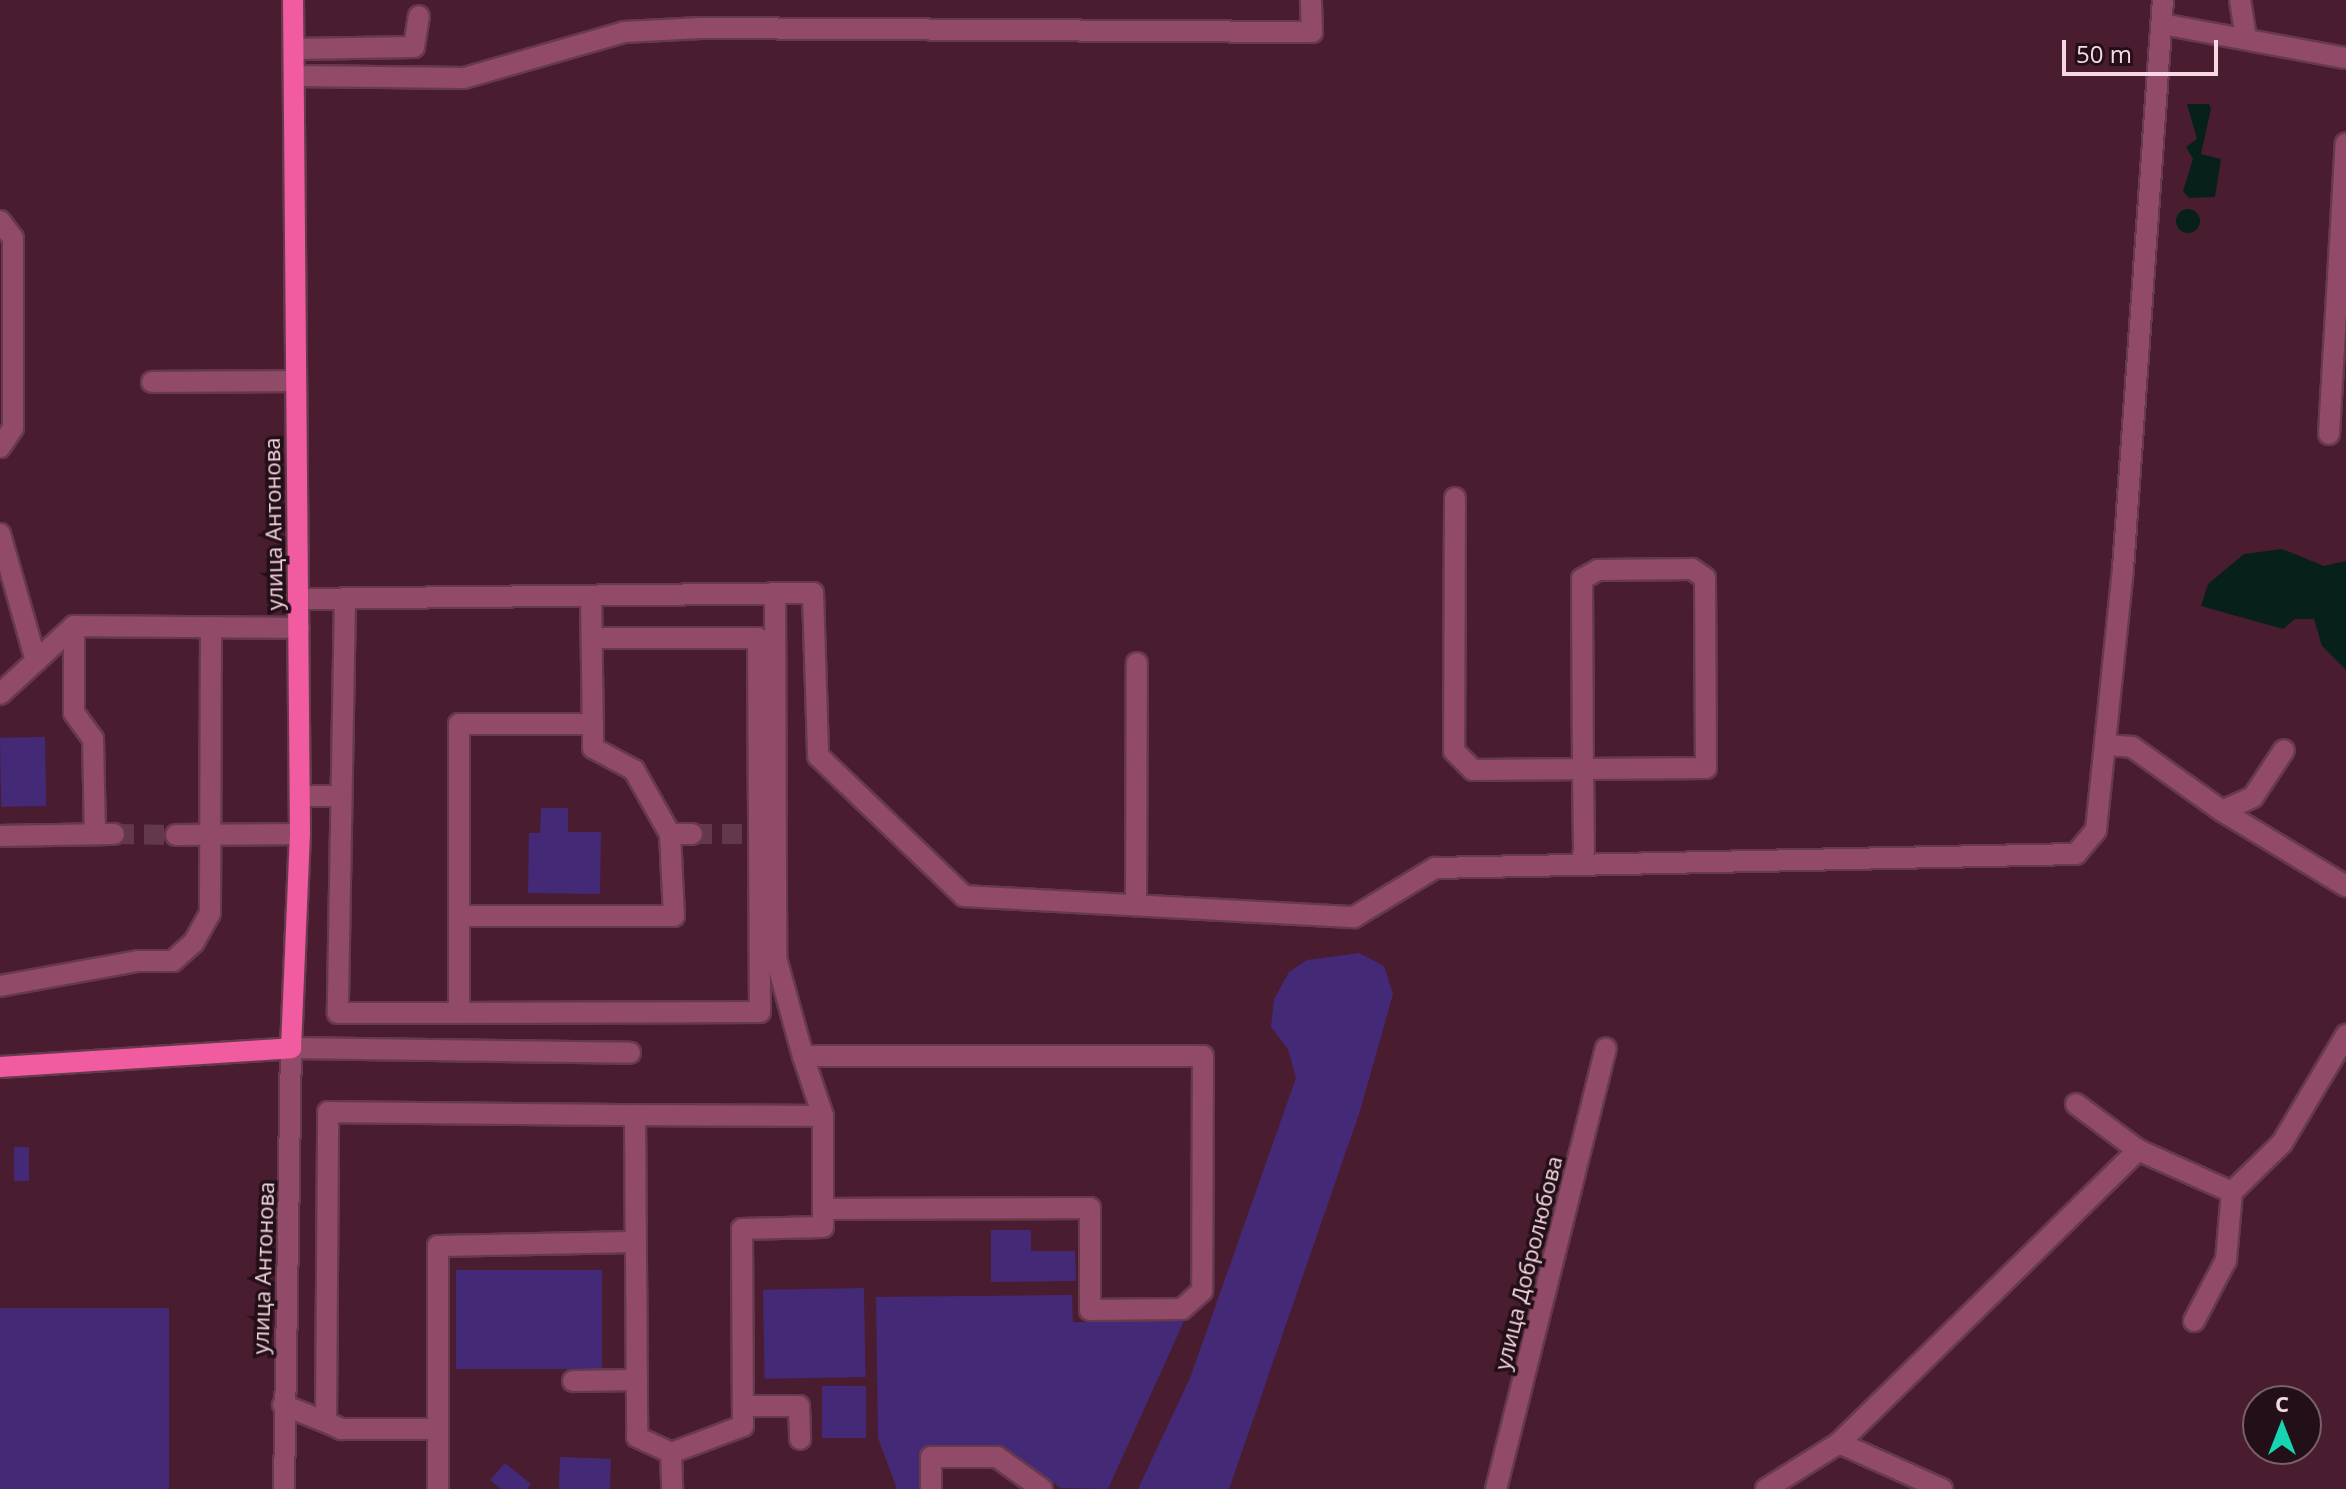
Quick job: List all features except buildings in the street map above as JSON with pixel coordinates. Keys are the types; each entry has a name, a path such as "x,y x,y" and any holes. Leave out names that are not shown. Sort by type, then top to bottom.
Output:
{"main road":[{"name":"улица Антонова","path":"291,1048 300,834 293,0"},
{"path":"0,1067 291,1048"}],"street":[{"path":"295,76 464,78 624,32 701,28 1312,32 1311,0"},
{"path":"299,599 813,593 818,756 964,896 1354,917 1435,868 1582,862 2076,854 2096,830 2123,569 2163,0"},
{"path":"2240,0 2246,37"},
{"path":"294,49 414,47 419,16"},
{"path":"2162,24 2246,37 2346,58"},
{"path":"2329,434 2346,143"},
{"path":"0,221 13,238 13,428 0,447"},
{"path":"152,382 295,381"},
{"path":"1455,498 1454,751 1473,770 1583,769 1706,768 1705,578 1692,569 1598,570 1582,579 1583,769 1582,862"},
{"path":"0,537 36,661"},
{"path":"635,1115 637,1437 671,1453 737,1432 743,1426 746,1406 742,1229 823,1227 823,1116 776,958 775,594"},
{"path":"459,916 674,916 670,834 634,770 593,748 591,596"},
{"path":"345,598 339,796 338,1013 760,1012 753,834 758,638 592,638"},
{"path":"0,836 104,834 93,739 74,713 74,626"},
{"path":"0,694 74,626 299,628"},
{"path":"0,986 138,961 173,961 194,942 210,913 211,627"},
{"path":"1136,905 1137,663"},
{"path":"459,1013 459,724 593,724"},
{"path":"2105,745 2132,747 2222,811 2346,886"},
{"path":"2222,811 2253,797 2284,750"},
{"path":"300,796 339,796"},
{"path":"176,835 300,834"},
{"path":"670,834 692,834"},
{"path":"2194,1321 2226,1260 2232,1192 2282,1143 2346,1035"},
{"path":"291,1048 630,1053"},
{"name":"улица Антонова","path":"284,1489 291,1048"},
{"name":"улица Добролюбова","path":"1496,1489 1606,1049"},
{"path":"803,1056 1203,1056 1202,1291 1182,1309 1090,1310 1090,1208 823,1209"},
{"path":"2076,1104 2138,1150 2232,1192"},
{"path":"326,1422 328,1112 823,1116"},
{"path":"1766,1489 1839,1443 2138,1150"},
{"path":"438,1489 438,1246 634,1242"},
{"path":"573,1381 637,1380"},
{"path":"283,1405 341,1429 438,1429"},
{"path":"746,1406 799,1406 800,1439"},
{"path":"1839,1443 1942,1489"},
{"path":"671,1453 672,1489"},
{"path":"931,1489 931,1457 997,1457 1042,1489"}],"shaded area":[{"path":"2187,104 2209,104 2211,109 2201,154 2221,159 2215,197 2189,198 2183,191 2193,159 2186,147 2197,139"},
{"path":"2188,209 2199,216 2200,221 2193,232 2188,233 2177,226 2176,221 2183,210"},
{"path":"2282,549 2324,566 2346,561 2346,670 2322,646 2314,619 2295,619 2283,629 2201,606 2208,584 2244,554"},
{"path":"45,737 46,806 1,807 0,738"},
{"path":"541,808 568,808 568,832 601,832 600,894 528,893 529,833 540,833"},
{"path":"1359,953 1384,966 1393,994 1360,1111 1229,1489 1138,1489 1190,1378 1296,1078 1288,1049 1271,1027 1274,999 1289,972 1307,960"},
{"path":"14,1147 29,1147 29,1181 14,1181"},
{"path":"991,1230 1031,1230 1031,1251 1075,1251 1076,1281 991,1282"},
{"path":"456,1270 602,1270 602,1369 456,1369"},
{"path":"864,1288 866,1377 765,1379 763,1290"},
{"path":"1072,1295 1073,1322 1184,1321 1108,1489 1061,1488 996,1449 923,1448 922,1489 897,1489 878,1438 876,1297"},
{"path":"0,1308 169,1308 169,1489 0,1489"},
{"path":"822,1386 866,1386 866,1438 822,1438"},
{"path":"560,1457 611,1459 610,1489 559,1489"},
{"path":"505,1463 531,1484 527,1489 501,1489 490,1480"}],"tunnel":[{"path":"114,834 176,835"},
{"path":"692,834 748,834"}]}
